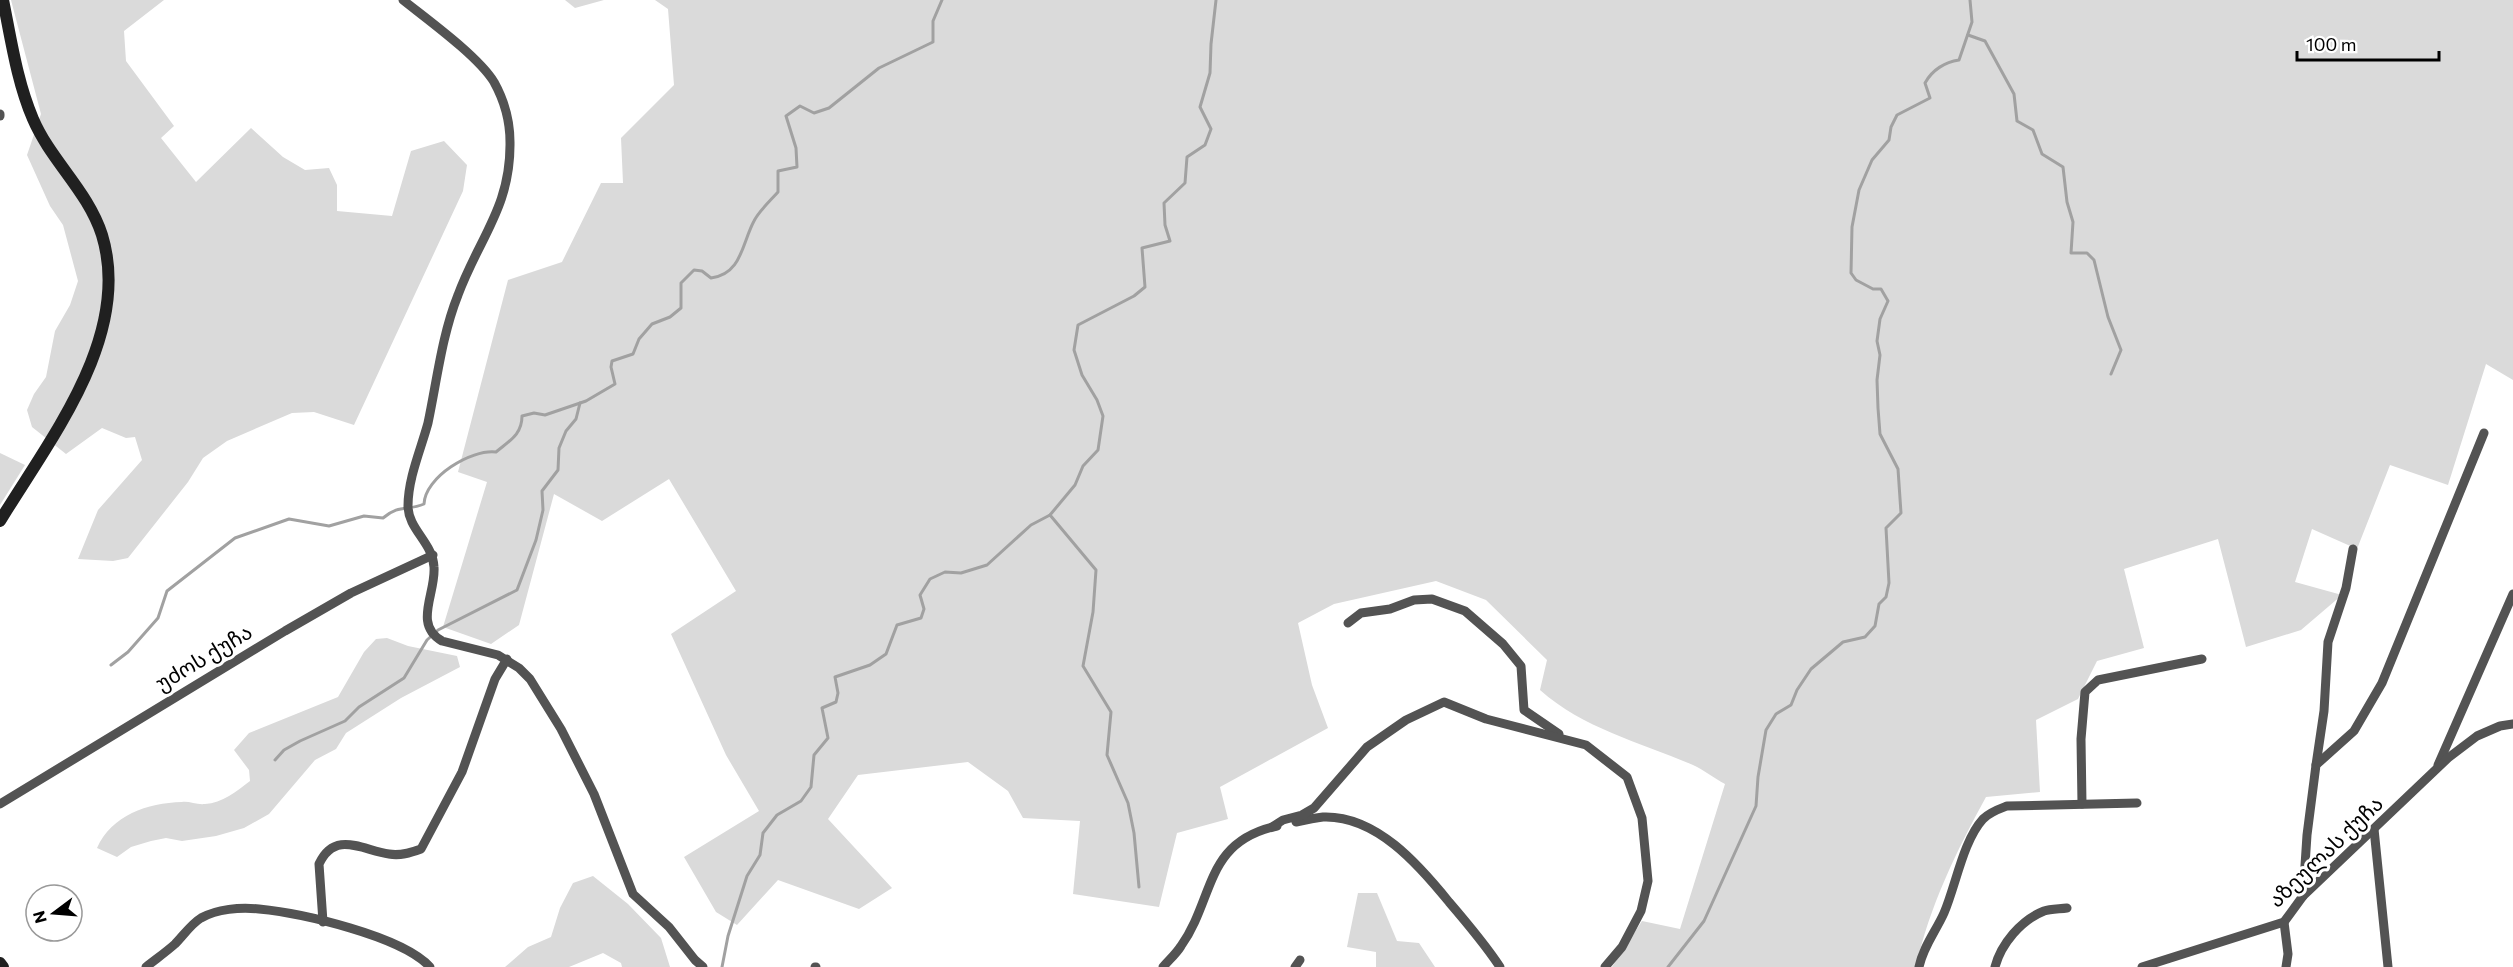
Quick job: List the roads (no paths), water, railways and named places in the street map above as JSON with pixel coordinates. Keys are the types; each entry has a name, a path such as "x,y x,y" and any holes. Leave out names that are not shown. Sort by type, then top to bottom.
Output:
{"main road":[{"path":"0,521 80,389 100,341 110,287 102,236 82,192 33,119 22,85 3,0"},
{"path":"0,963 3,967"}],"street":[{"path":"0,7 3,0"},
{"path":"403,0 484,68 494,82 502,100 510,130 511,162 503,199 458,294 450,319 410,490 409,518 433,555 435,569 426,617 428,626 435,637 442,641 507,659 530,679 561,729 594,794 633,894 669,927 704,967"},
{"path":"2316,765 2354,731 2382,683 2484,433"},
{"path":"2303,896 2307,835 2324,711 2328,642 2346,588 2353,549"},
{"name":"უძოს ქუჩა","path":"0,804 351,593 433,555"},
{"path":"2436,770 2513,594"},
{"path":"1348,623 1361,613 1390,609 1414,600 1432,599 1465,611 1503,644 1521,666 1524,710 1564,738"},
{"path":"323,922 319,864 330,849 340,845 354,844 390,855 408,854 421,849 462,772 495,680 507,659"},
{"path":"2082,804 2081,739 2085,692 2098,680 2202,659"},
{"path":"1163,967 1181,946 1191,929 1214,874 1234,845 1314,808 1367,747 1406,720 1444,702 1486,719 1586,745 1628,777 1642,818 1648,881 1641,911 1622,946 1605,967"},
{"name":"აზეულას ქუჩა","path":"2142,967 2284,922 2303,896 2436,770 2476,736 2500,726 2513,724"},
{"path":"1919,967 1926,946 1940,922 1954,889 1965,850 1983,819 1995,810 2007,806 2138,803"},
{"path":"1272,827 1325,817 1347,821 1382,836 1414,861 1468,924 1500,967"},
{"path":"2374,829 2388,967"},
{"path":"146,967 174,945 200,918 235,908 258,908 323,922 378,938 417,955 430,967"},
{"path":"1995,967 2005,943 2024,922 2044,911 2067,908"},
{"path":"2284,922 2288,954 2286,967"}],"waterway":[{"path":"111,665 128,652 158,618 167,591 235,538 289,519 329,526 364,516 383,518 399,509 424,504 426,494 432,484 451,467 474,455 496,452 510,441 520,428 522,416 534,413 545,415 586,401 615,384 612,361 633,354 639,339 652,324 670,317 681,308 681,283 694,270 702,271 711,278 721,275 735,264 756,217 778,192 778,171 797,167 796,148 786,116 800,106 814,113 829,108 879,68 933,42 933,21 942,0"},
{"path":"722,967 728,936 747,876 760,855 763,833 777,815 801,801 811,787 814,755 828,738 822,708 836,702 838,693 835,677 870,665 886,654 897,625 921,618 924,609 920,595 930,579 945,572 961,573 987,565 1031,525 1050,515 1075,485 1083,466 1098,450 1103,416 1097,400 1082,375 1074,350 1078,325 1134,296 1145,287 1142,248 1170,241 1165,225 1164,203 1185,183 1187,157 1205,145 1211,129 1200,107 1210,73 1216,0"},
{"path":"1668,967 1704,921 1756,806 1758,777 1766,730 1776,714 1791,705 1797,690 1811,669 1843,642 1865,637 1875,626 1879,604 1886,597 1889,583 1886,528 1901,513 1898,469 1880,434 1878,408 1877,380 1880,355 1877,341 1880,319 1888,301 1881,289 1873,289 1856,280 1851,273 1852,227 1859,190 1872,160 1889,140 1891,127 1897,115 1930,98 1925,83 1931,74 1939,67 1959,60 1972,22 1970,0"},
{"path":"1968,35 1985,41 2014,94 2017,121 2033,130 2042,154 2063,167 2067,202 2073,222 2071,253 2087,253 2094,260 2108,317 2121,350 2111,374"},
{"path":"275,760 284,750 300,741 345,721 359,707 404,678 427,640 438,630 517,590 536,540 543,510 542,491 558,470 559,448 566,431 576,419 580,403"},
{"path":"1050,515 1096,570 1093,612 1083,666 1111,712 1107,755 1128,803 1134,833 1139,887"}]}
